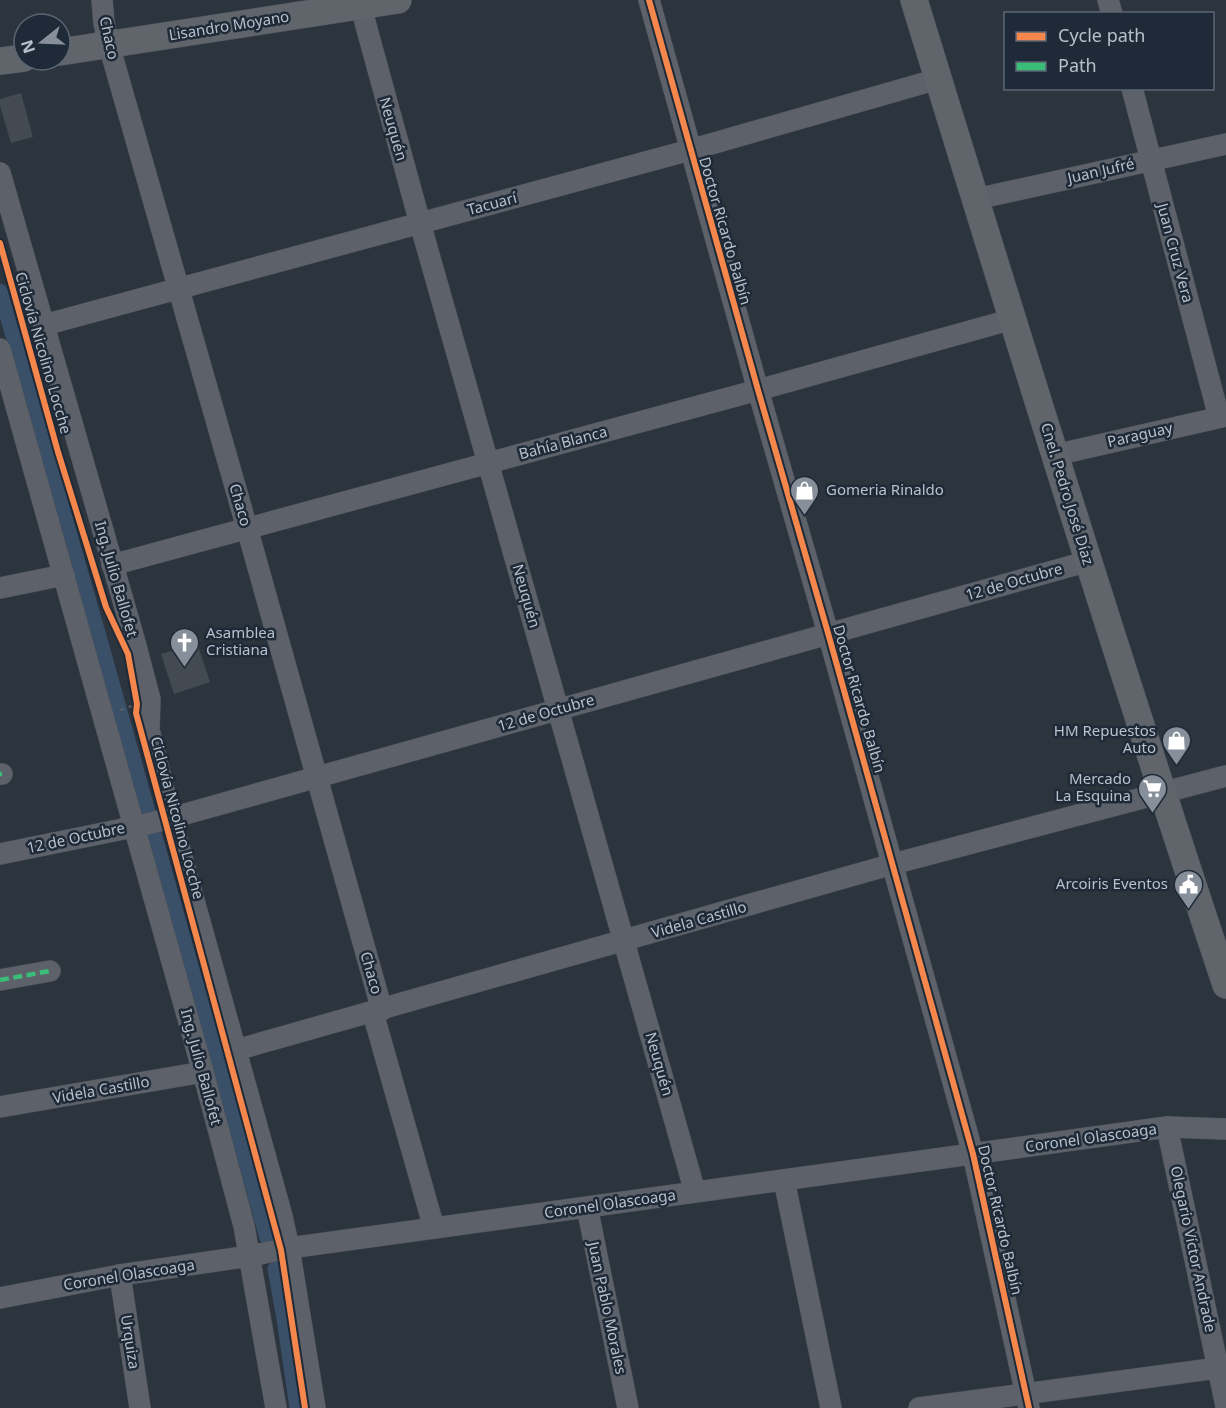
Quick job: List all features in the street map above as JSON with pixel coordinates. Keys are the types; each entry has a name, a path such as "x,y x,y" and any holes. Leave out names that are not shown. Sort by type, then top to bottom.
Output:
{"main road":[{"name":"Lisandro Moyano","path":"72,50 359,3 398,0"},
{"name":"Cnel. Pedro José Díaz","path":"914,0 1162,793 1226,985"}],"street":[{"name":"Chaco","path":"102,0 109,45 316,777 434,1228"},
{"name":"Doctor Ricardo Balbín","path":"649,0 973,1154 1028,1401"},
{"name":"Neuquén","path":"359,3 695,1192"},
{"name":"Tacuarí","path":"44,325 690,150 938,79"},
{"name":"Juan Cruz Vera","path":"1133,90 1222,416"},
{"name":"Juan Jufré","path":"976,199 1226,144"},
{"name":"Ing. Julio Ballofet","path":"0,173 150,699 152,823 203,1072 244,1226 276,1408"},
{"name":"Bahía Blanca","path":"112,565 1013,319"},
{"name":"Ing. Julio Ballofet","path":"0,349 64,575 236,1050 282,1216 315,1408"},
{"name":"Paraguay","path":"1055,455 1222,416"},
{"name":"12 de Octubre","path":"0,854 152,823 1089,561"},
{"path":"0,588 64,575"},
{"name":"Videla Castillo","path":"236,1050 377,1012 893,864 1226,776"},
{"path":"0,980 50,970"},
{"name":"Videla Castillo","path":"0,1107 203,1072"},
{"name":"Coronel Olascoaga","path":"0,1298 120,1275 289,1248 1167,1127 1225,1128"},
{"name":"Olegario Víctor Andrade","path":"1167,1127 1222,1368 1226,1406"},
{"path":"784,1180 831,1408"},
{"name":"Juan Pablo Morales","path":"587,1207 628,1408"},
{"name":"Urquiza","path":"120,1275 140,1408"},
{"path":"919,1408 1028,1401 1222,1368"}],"path":[{"path":"112,712 135,704 136,713"}],"building":[{"path":"21,93 33,137 11,143 0,99"},
{"name":"Asamblea Cristiana","path":"197,643 210,682 174,694 161,654"}],"waterway":[{"path":"0,291 267,1238"},
{"path":"275,1269 297,1408"}],"marked path":[{"path":"0,980 50,971"}],"cycle path":[{"path":"649,0 973,1154 1029,1408"},
{"name":"Ciclovía Nicolino Locche","path":"0,243 58,452 106,607 128,654 137,704 136,713 281,1250 305,1408"}],"place":[{"name":"Gomeria Rinaldo","path":"805,516"},
{"name":"Asamblea Cristiana","path":"185,668"},
{"name":"HM Repuestos Auto","path":"1177,766"},
{"name":"Mercado La Esquina","path":"1152,814"},
{"name":"Arcoiris Eventos","path":"1189,910"}]}
